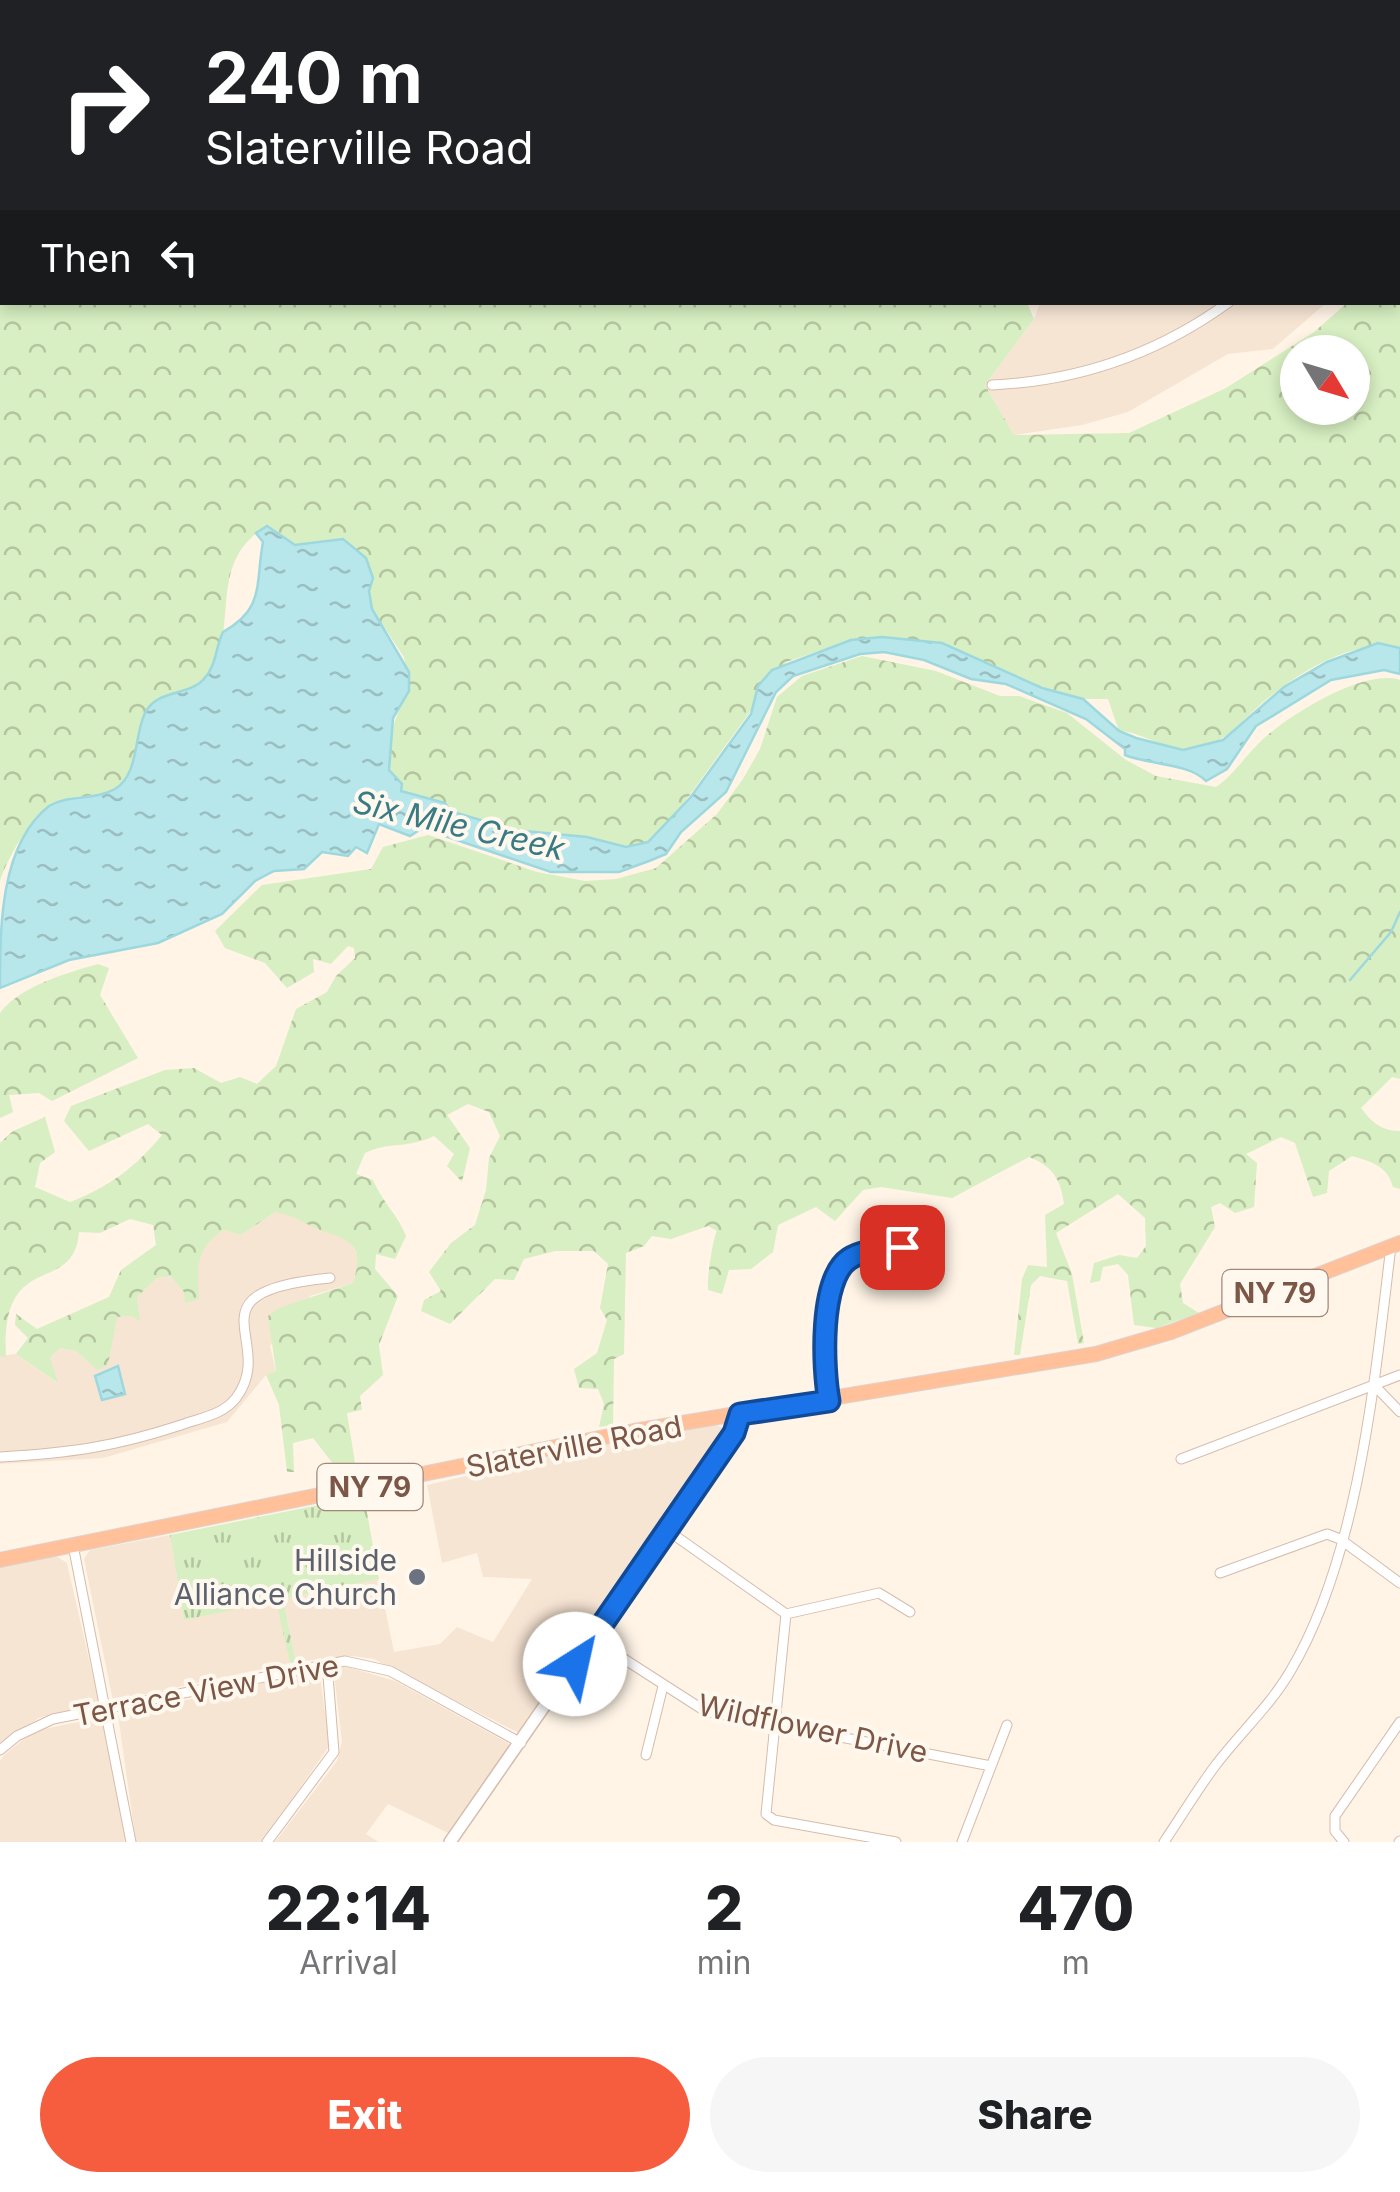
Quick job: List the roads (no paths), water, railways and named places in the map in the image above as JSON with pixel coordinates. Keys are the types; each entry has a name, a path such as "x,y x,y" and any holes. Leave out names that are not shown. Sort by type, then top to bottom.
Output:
{"highway":[{"name":"Slaterville Road","path":"0,1560 634,1431 1062,1361 1149,1340 1396,1245"}],"street":[{"path":"992,385 1033,383 1102,369 1166,341 1225,305"},
{"path":"1164,1842 1216,1765 1293,1668 1340,1539 1374,1385 1396,1245"},
{"path":"829,1401 822,1359 836,1274 853,1256 902,1247"},
{"path":"0,1457 105,1449 219,1412 236,1398 244,1382 248,1366 242,1327 255,1298 277,1284 330,1278"},
{"path":"1181,1459 1400,1376"},
{"path":"1374,1385 1400,1412"},
{"path":"450,1842 734,1433 740,1414"},
{"path":"668,1530 786,1614 878,1593 910,1612"},
{"path":"1220,1573 1320,1535 1340,1539 1400,1583"},
{"path":"73,1545 130,1842"},
{"path":"786,1614 765,1809 770,1817 896,1842"},
{"name":"Wildflower Drive","path":"593,1638 705,1711 991,1766"},
{"path":"267,1842 334,1752 327,1662"},
{"name":"Terrace View Drive","path":"0,1750 38,1724 327,1662 378,1666 522,1743"},
{"path":"646,1755 663,1686"},
{"path":"1344,1842 1335,1830 1334,1816 1400,1722"},
{"path":"962,1842 1007,1724"}],"water":[{"name":"Six Mile Creek","path":"267,526 295,545 343,539 366,558 373,578 369,591 372,609 409,672 409,691 393,718 389,770 402,784 401,791 445,803 450,811 514,830 587,837 626,847 648,842 690,798 751,714 758,686 772,670 851,640 882,637 942,643 1042,688 1083,699 1119,731 1183,750 1223,740 1284,687 1327,662 1378,643 1400,648 1400,674 1384,670 1331,680 1256,726 1227,769 1206,781 1190,771 1125,755 1125,749 1086,719 1006,684 971,679 924,660 884,652 860,654 793,676 776,692 726,792 681,832 666,854 649,861 619,872 551,872 439,834 421,829 410,836 379,824 367,853 356,847 348,856 322,852 304,869 274,871 255,881 222,914 158,943 69,960 0,988 6,888 21,842 49,806 107,793 123,783 150,705 197,685 208,675 223,632 252,605 263,542 256,533"},
{"path":"118,1366 125,1394 102,1400 95,1376"}],"waterway":[{"path":"1350,980 1391,932 1400,912"}],"place":[{"name":"Hillside Alliance Church","path":"417,1577"}]}
